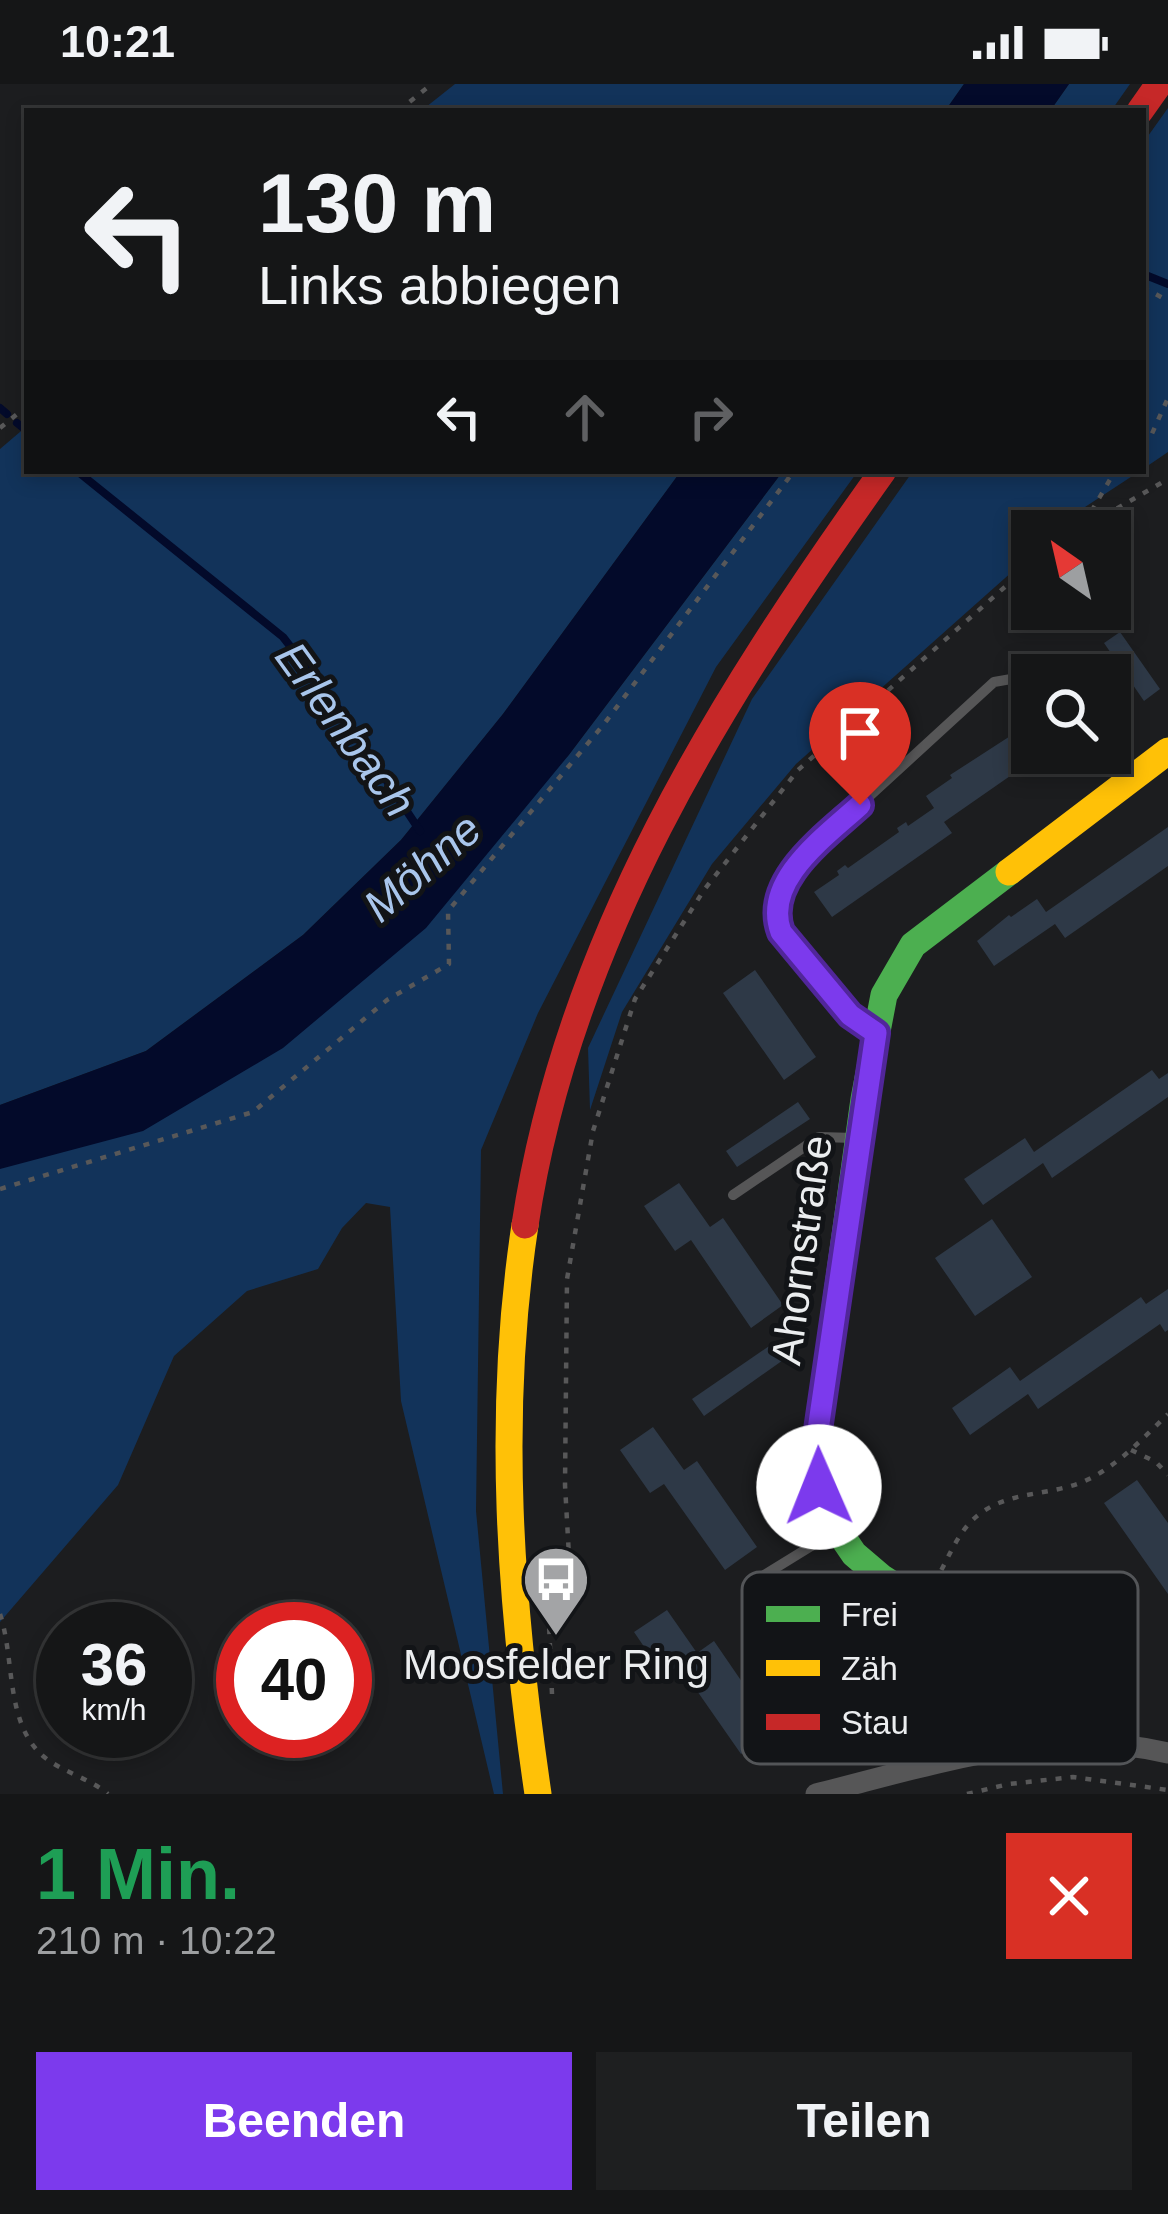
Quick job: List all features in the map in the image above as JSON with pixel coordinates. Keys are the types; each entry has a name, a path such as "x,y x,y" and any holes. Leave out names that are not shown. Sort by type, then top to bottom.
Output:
{"main road":[{"path":"538,1794 517,1643 504,1443 511,1312 539,1138 570,1030 599,952 658,823 739,681 881,474"},
{"name":"Ahornstraße","path":"879,1572 854,1554 837,1531 819,1487 818,1430 884,995 914,945 1168,751"}],"street":[{"path":"1138,1750 1168,1753"},
{"path":"816,1794 946,1764"}],"lane":[{"path":"876,1033 850,1015 781,932 775,916 779,889 826,836 994,682 1011,679"},
{"path":"1119,774 1125,782"},
{"path":"733,1196 819,1137 860,1139"},
{"path":"769,1572 837,1531"}],"path":[{"path":"402,108 432,84"},
{"path":"1146,442 1168,398"},
{"path":"0,428 24,408"},
{"path":"0,1189 254,1112 387,1000 449,964 448,911 604,724 792,474"},
{"path":"1092,510 1113,474"},
{"path":"1114,510 1168,478"},
{"path":"553,1711 549,1624 570,1574 565,1485 567,1279 593,1131 635,999 704,890 798,770 1011,582"},
{"path":"939,1572 961,1533 981,1513 1102,1473 1168,1414"},
{"path":"1131,1450 1168,1474"},
{"path":"0,1615 18,1712 28,1739 44,1758 108,1794"},
{"path":"967,1794 1009,1784 1073,1778 1168,1790"}],"shaded area":[{"path":"455,84 964,84 947,108 425,108"},
{"path":"1069,84 1130,84 1113,108 1052,108"},
{"path":"1168,108 1168,452 1146,467 1146,139"},
{"path":"24,429 24,474 679,474 503,714 401,840 303,935 146,1051 0,1105 0,449"},
{"path":"781,474 856,474 716,667 538,1013 481,1150 476,1511 503,1794 494,1794 401,1401 390,1207 366,1203 342,1228 318,1269 247,1291 174,1356 118,1485 0,1622 0,1150 44,1140 568,756"},
{"path":"911,474 1135,474 1082,510 1011,510 1011,573 796,764 712,864 622,1012 590,1110 588,1048 752,699"}],"water":[{"path":"964,84 1069,84 1052,108 947,108"},
{"name":"Möhne","path":"679,474 781,474 568,756 426,928 283,1048 143,1131 0,1169 0,1105 146,1051 303,935 401,840 503,714"}],"building":[{"path":"1120,632 1160,689 1144,701 1131,682 1131,654 1112,654 1104,643"},
{"path":"1011,736 1013,774 944,822 952,833 832,917 814,892 839,875 837,871 845,865 848,868 899,832 897,828 934,808 926,796"},
{"path":"1168,827 1168,866 1065,938 1055,924 994,966 977,941 1009,915 1037,899 1046,912"},
{"path":"755,970 816,1057 784,1080 723,993"},
{"path":"1152,1070 1159,1079 1168,1073 1168,1097 1052,1178 1043,1163 983,1205 964,1179 1025,1138 1034,1152"},
{"path":"798,1102 810,1119 737,1167 726,1151"},
{"path":"679,1183 710,1227 723,1218 783,1305 751,1328 691,1240 675,1251 644,1206"},
{"path":"992,1219 1032,1277 975,1316 935,1258"},
{"path":"1168,1289 1168,1330 1160,1324 1038,1409 1028,1394 970,1435 952,1408 1010,1367 1020,1381 1141,1297 1146,1304"},
{"path":"775,1342 786,1358 704,1416 692,1399"},
{"path":"653,1427 684,1470 697,1461 757,1547 725,1570 664,1484 650,1493 620,1450"},
{"path":"1137,1480 1168,1523 1168,1594 1104,1503"},
{"path":"667,1610 697,1653 714,1641 742,1682 742,1753 679,1665 664,1676 634,1632"}],"waterway":[{"path":"1146,275 1168,284"},
{"name":"Erlenbach","path":"0,408 7,414"},
{"name":"Erlenbach","path":"17,423 24,429"},
{"name":"Erlenbach","path":"81,474 283,637 341,712 420,831"}],"traffic: fast":[{"path":"875,1572 854,1554 826,1513 819,1487 818,1430 864,1099 884,995 913,945 1009,872"}],"traffic: slow":[{"path":"1009,872 1168,751"},
{"path":"525,1225 511,1368 510,1510 520,1651 538,1794"}],"traffic: jam":[{"path":"1142,108 1159,84"},
{"path":"525,1225 546,1120 576,1019 614,922 659,827 764,646 881,474"}],"place":[{"name":"Moosfelder Ring","path":"556,1638"}],"route":[{"path":"819,1487 818,1430 876,1033 850,1015 781,932 775,916 779,889 860,805"}]}
